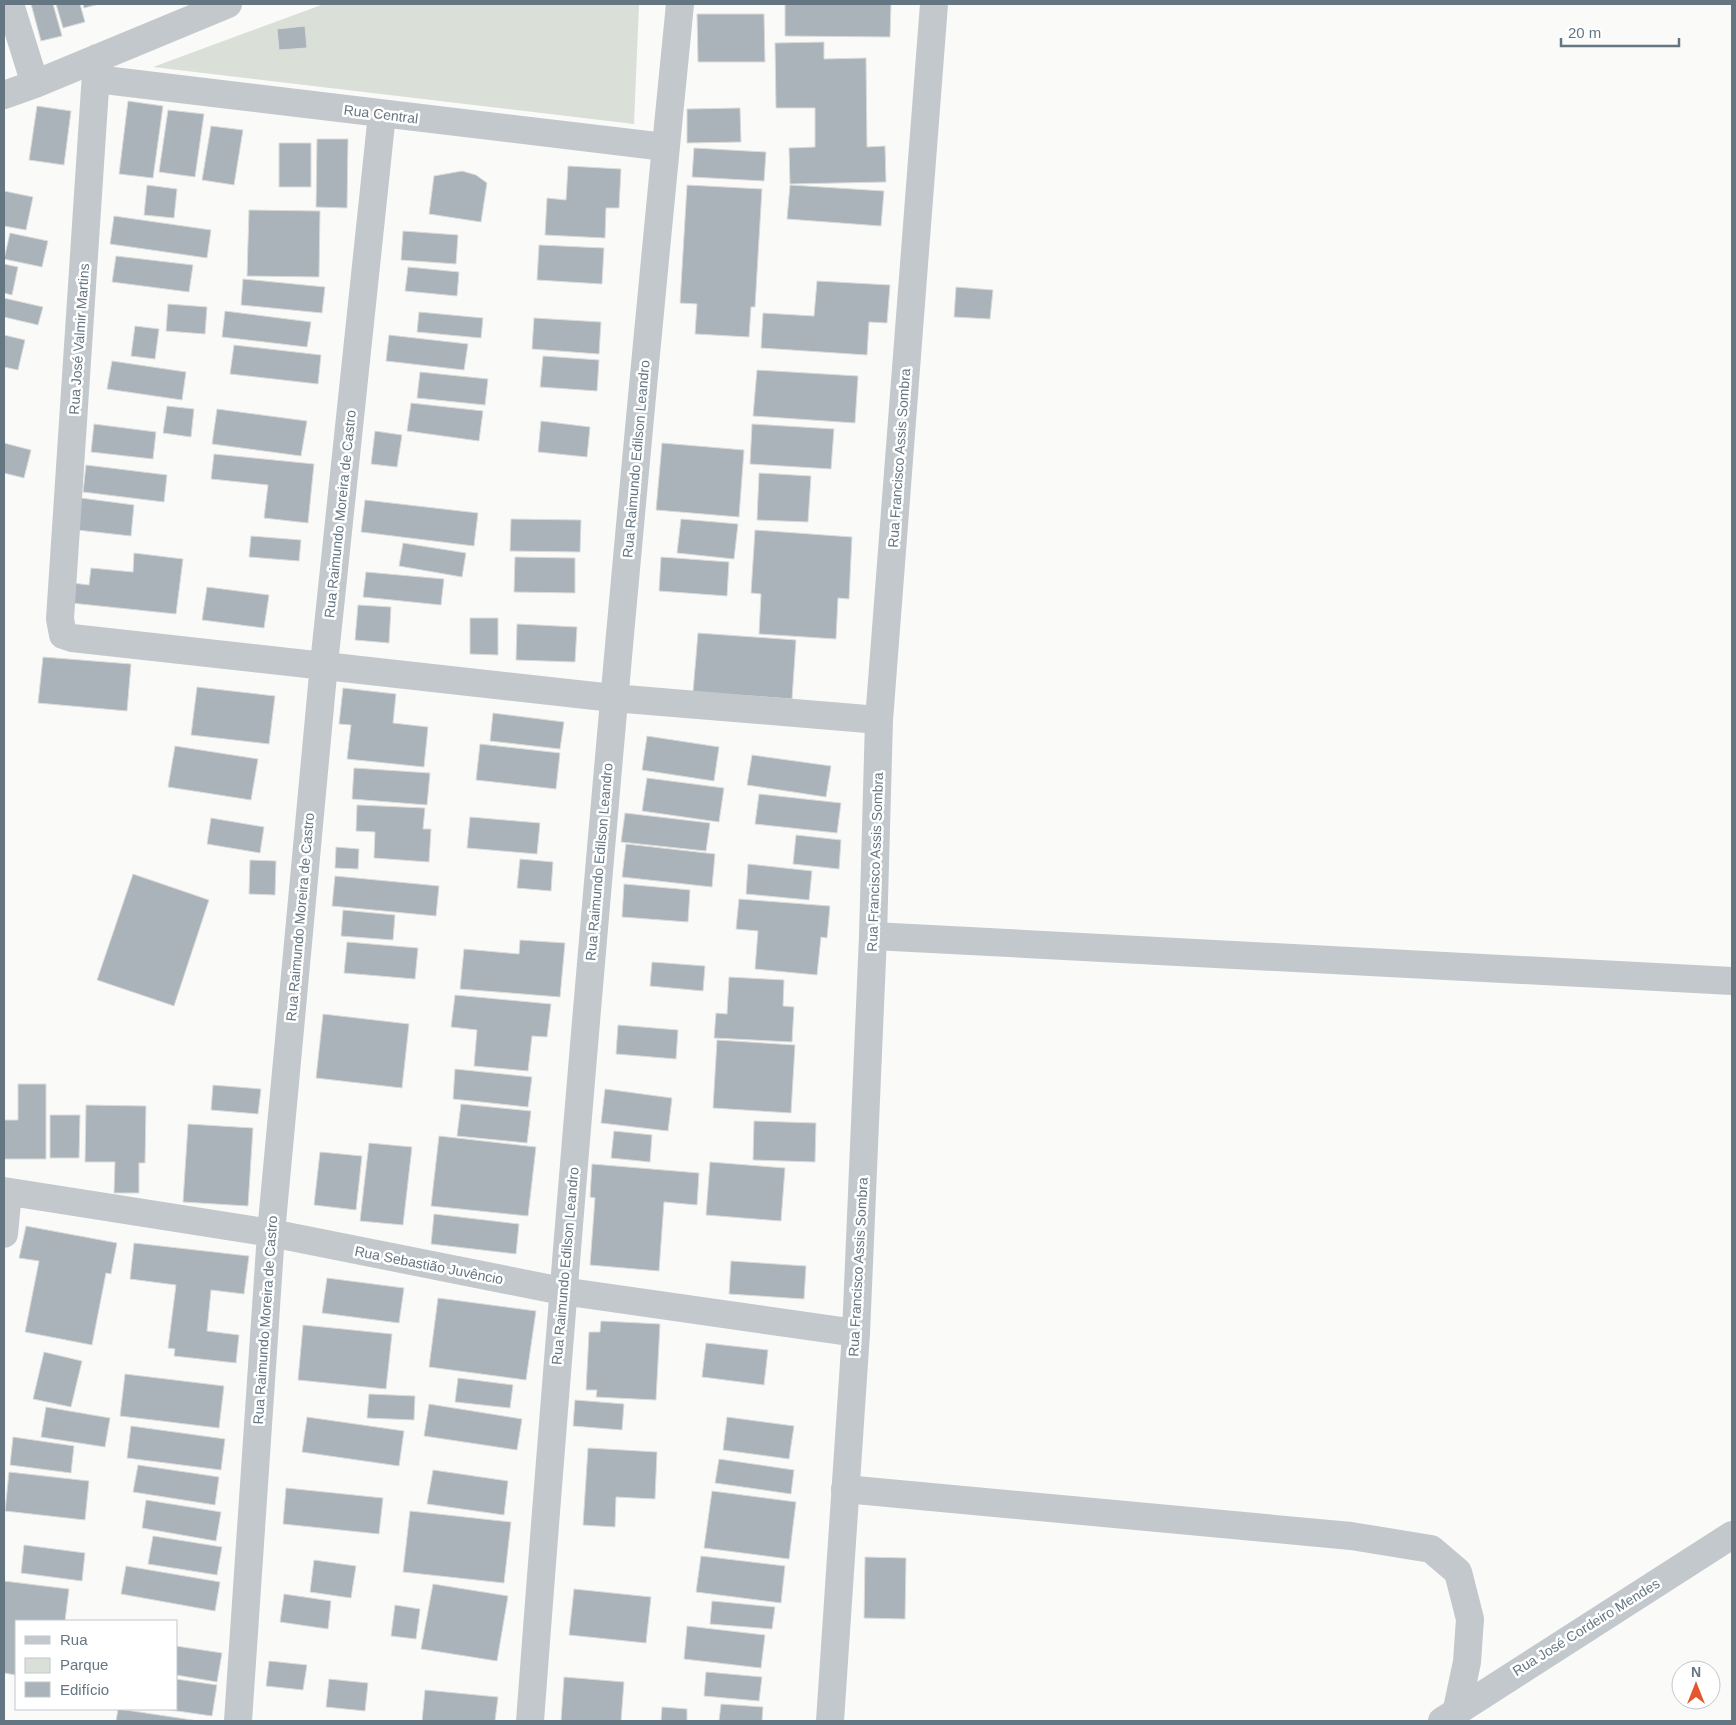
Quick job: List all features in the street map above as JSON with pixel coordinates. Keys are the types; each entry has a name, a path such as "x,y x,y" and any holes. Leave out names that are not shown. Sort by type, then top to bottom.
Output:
{"street":[{"path":"10,4 35,84"},
{"name":"Rua Central","path":"4,95 35,84 97,69 228,4"},
{"name":"Rua Raimundo Edilson Leandro","path":"530,1721 562,1291 613,698 680,4"},
{"name":"Rua Francisco Assis Sombra","path":"830,1721 856,1333 873,936 879,720 934,4"},
{"name":"Rua Central","path":"97,69 382,114 665,147"},
{"name":"Rua José Valmir Martins","path":"97,69 60,619 63,635 72,638 324,664"},
{"name":"Rua Raimundo Moreira de Castro","path":"238,1721 271,1233 324,664 382,114"},
{"path":"324,664 613,698 879,720"},
{"path":"873,936 1732,981"},
{"path":"4,1234 6,1192"},
{"name":"Rua Sebastião Juvêncio","path":"6,1192 271,1233 562,1291 856,1333"},
{"path":"845,1489 1351,1536 1431,1549 1458,1572 1470,1619 1468,1662 1449,1715"},
{"name":"Rua José Cordeiro Mendes","path":"1449,1715 1732,1535"}],"green space":[{"path":"324,4 639,4 634,124 153,67"}],"building":[{"path":"31,4 53,4 62,36 41,41"},
{"path":"56,4 80,4 85,22 63,28"},
{"path":"83,4 99,4 84,8"},
{"path":"785,4 891,4 890,37 785,36"},
{"path":"697,14 764,14 765,62 698,62"},
{"path":"305,26 307,48 279,50 277,29"},
{"path":"824,42 824,59 866,58 867,147 885,146 886,182 790,184 789,148 815,147 815,108 776,108 775,43"},
{"path":"128,101 163,106 153,178 119,174"},
{"path":"37,106 71,111 64,165 29,160"},
{"path":"740,108 741,142 687,143 687,109"},
{"path":"168,110 204,114 195,177 159,172"},
{"path":"211,126 243,130 234,185 202,180"},
{"path":"317,139 348,139 347,208 316,207"},
{"path":"279,143 311,143 311,187 279,187"},
{"path":"694,148 766,152 764,181 692,177"},
{"path":"568,166 621,169 619,208 606,208 605,238 545,235 547,198 566,200"},
{"path":"462,171 476,175 487,183 481,222 429,214 434,176"},
{"path":"147,185 177,189 174,218 144,215"},
{"path":"687,185 762,189 755,307 751,307 749,337 695,334 697,304 680,303"},
{"path":"790,185 884,191 881,226 787,219"},
{"path":"4,191 33,197 26,230 4,226"},
{"path":"249,210 320,211 319,277 247,276"},
{"path":"114,216 211,230 207,258 110,244"},
{"path":"403,231 458,235 456,264 401,260"},
{"path":"10,233 48,241 42,267 4,259"},
{"path":"539,245 604,248 602,284 537,280"},
{"path":"116,256 193,265 189,292 112,282"},
{"path":"4,264 18,267 12,295 4,293"},
{"path":"408,267 459,272 457,296 405,291"},
{"path":"243,279 325,287 322,313 241,305"},
{"path":"817,281 890,285 887,323 869,322 867,355 761,348 763,313 814,316"},
{"path":"956,287 993,290 990,319 954,317"},
{"path":"4,298 43,307 38,325 4,317"},
{"path":"168,304 207,307 205,334 166,331"},
{"path":"225,311 311,322 307,347 222,337"},
{"path":"419,312 483,318 481,338 417,332"},
{"path":"534,318 601,322 599,354 532,349"},
{"path":"135,326 159,329 155,359 131,356"},
{"path":"4,335 25,340 18,370 4,367"},
{"path":"389,335 468,344 464,370 386,361"},
{"path":"234,345 321,355 318,384 230,374"},
{"path":"543,356 599,360 597,391 540,387"},
{"path":"112,361 186,372 182,400 107,389"},
{"path":"757,370 858,376 855,423 753,416"},
{"path":"420,372 488,379 485,405 417,398"},
{"path":"411,403 483,411 479,441 407,431"},
{"path":"167,406 194,409 191,437 163,433"},
{"path":"217,409 307,421 301,456 212,444"},
{"path":"541,421 590,427 587,457 538,452"},
{"path":"94,424 156,432 153,459 91,452"},
{"path":"752,424 834,429 831,469 750,464"},
{"path":"375,431 402,435 397,467 371,464"},
{"path":"4,443 31,450 24,478 4,473"},
{"path":"662,443 744,450 739,517 656,510"},
{"path":"214,454 314,464 308,523 264,518 268,485 211,479"},
{"path":"86,465 167,475 164,502 83,492"},
{"path":"759,473 811,476 808,522 757,520"},
{"path":"81,498 134,505 131,536 77,530"},
{"path":"365,500 478,513 474,546 361,532"},
{"path":"511,519 581,520 580,552 510,551"},
{"path":"681,519 738,524 734,559 677,553"},
{"path":"755,530 852,537 849,599 838,598 836,639 759,634 761,594 751,593"},
{"path":"251,536 301,540 299,561 249,557"},
{"path":"403,543 466,553 462,577 399,566"},
{"path":"134,553 183,559 176,614 71,603 73,583 89,585 91,568 133,572"},
{"path":"515,557 575,558 575,593 514,592"},
{"path":"661,557 729,562 727,596 659,591"},
{"path":"366,572 444,579 441,605 363,597"},
{"path":"207,587 269,595 264,628 202,620"},
{"path":"358,605 391,607 389,643 355,640"},
{"path":"470,618 498,618 498,655 470,654"},
{"path":"517,624 577,627 575,662 516,660"},
{"path":"698,633 796,640 792,699 693,692"},
{"path":"43,657 131,664 127,711 38,703"},
{"path":"197,687 275,696 269,744 191,735"},
{"path":"343,688 396,694 393,723 428,727 424,767 347,759 351,725 339,724"},
{"path":"493,713 564,722 560,749 490,741"},
{"path":"647,736 719,747 714,781 642,770"},
{"path":"480,744 560,753 556,789 476,780"},
{"path":"175,746 258,759 251,800 168,787"},
{"path":"752,755 831,766 826,797 747,785"},
{"path":"354,768 430,773 427,805 352,799"},
{"path":"647,778 724,788 719,822 642,811"},
{"path":"759,794 841,803 837,833 755,824"},
{"path":"357,805 425,808 423,829 431,829 429,862 374,858 375,832 356,831"},
{"path":"625,813 710,823 706,851 621,842"},
{"path":"470,817 540,823 537,854 467,848"},
{"path":"211,818 264,827 260,853 207,844"},
{"path":"796,835 841,840 839,869 793,864"},
{"path":"626,844 715,854 712,887 622,877"},
{"path":"336,847 359,849 358,869 335,868"},
{"path":"520,859 553,862 551,891 517,888"},
{"path":"250,860 276,861 275,895 249,894"},
{"path":"748,864 812,871 809,900 746,894"},
{"path":"133,874 209,900 174,1006 97,980"},
{"path":"335,876 439,886 436,916 332,906"},
{"path":"624,884 690,890 688,922 622,917"},
{"path":"739,899 830,906 827,938 821,937 817,975 755,969 758,931 736,929"},
{"path":"343,910 395,915 393,940 341,936"},
{"path":"520,940 565,943 560,997 460,989 464,949 519,954"},
{"path":"347,942 418,948 415,979 344,973"},
{"path":"652,962 705,966 703,991 650,986"},
{"path":"729,977 784,980 783,1006 794,1007 792,1042 714,1038 716,1013 727,1014"},
{"path":"455,995 551,1004 547,1037 532,1036 528,1071 474,1066 477,1030 451,1027"},
{"path":"323,1014 409,1024 402,1088 316,1078"},
{"path":"618,1025 678,1030 676,1059 616,1054"},
{"path":"717,1040 795,1045 791,1113 713,1108"},
{"path":"455,1069 532,1077 528,1107 453,1099"},
{"path":"18,1084 46,1084 46,1159 4,1159 4,1120 18,1120"},
{"path":"213,1085 261,1089 258,1114 211,1110"},
{"path":"605,1089 672,1098 668,1131 601,1123"},
{"path":"461,1104 531,1111 527,1143 457,1136"},
{"path":"86,1105 146,1106 145,1163 139,1163 139,1193 114,1193 115,1162 85,1162"},
{"path":"50,1115 80,1115 79,1158 50,1158"},
{"path":"754,1121 816,1123 815,1162 753,1160"},
{"path":"188,1124 253,1128 248,1206 183,1202"},
{"path":"614,1131 652,1135 650,1162 611,1158"},
{"path":"439,1136 536,1147 528,1216 431,1206"},
{"path":"369,1143 412,1147 403,1225 360,1221"},
{"path":"320,1152 362,1156 356,1210 314,1205"},
{"path":"710,1162 785,1168 781,1221 706,1215"},
{"path":"592,1164 699,1173 697,1205 664,1202 659,1271 590,1265 595,1198 590,1197"},
{"path":"434,1214 519,1224 516,1254 431,1244"},
{"path":"26,1226 117,1243 111,1274 106,1273 92,1345 25,1332 39,1261 19,1258"},
{"path":"134,1243 249,1256 244,1294 211,1290 207,1331 239,1335 236,1363 174,1356 175,1349 168,1348 176,1285 130,1279"},
{"path":"731,1261 806,1266 804,1299 729,1294"},
{"path":"327,1278 404,1288 399,1323 322,1313"},
{"path":"438,1298 536,1311 526,1380 429,1367"},
{"path":"601,1321 660,1324 656,1400 596,1397 597,1390 586,1390 589,1332 600,1332"},
{"path":"303,1325 392,1334 386,1389 298,1380"},
{"path":"706,1343 768,1350 764,1385 702,1377"},
{"path":"44,1352 82,1361 71,1407 33,1399"},
{"path":"125,1374 224,1386 219,1428 120,1416"},
{"path":"458,1378 513,1385 510,1408 455,1402"},
{"path":"369,1394 415,1396 414,1420 367,1418"},
{"path":"575,1400 624,1404 622,1430 573,1426"},
{"path":"429,1404 522,1419 517,1450 424,1436"},
{"path":"46,1407 110,1418 105,1447 41,1437"},
{"path":"307,1417 404,1431 399,1466 302,1452"},
{"path":"727,1417 794,1426 789,1459 723,1450"},
{"path":"131,1426 225,1439 221,1470 127,1458"},
{"path":"13,1437 74,1446 71,1473 10,1465"},
{"path":"588,1448 657,1452 655,1499 616,1497 615,1527 583,1525"},
{"path":"719,1459 794,1470 791,1494 715,1483"},
{"path":"138,1465 219,1477 215,1505 133,1492"},
{"path":"433,1470 508,1481 504,1515 427,1504"},
{"path":"9,1472 89,1481 85,1520 5,1511"},
{"path":"286,1488 383,1498 379,1534 283,1524"},
{"path":"712,1491 796,1502 789,1559 704,1548"},
{"path":"146,1500 221,1512 216,1541 142,1528"},
{"path":"410,1511 511,1522 504,1583 403,1572"},
{"path":"153,1536 222,1547 217,1575 148,1564"},
{"path":"24,1545 85,1553 82,1581 21,1573"},
{"path":"701,1556 785,1566 781,1603 696,1592"},
{"path":"865,1557 906,1558 905,1619 864,1618"},
{"path":"314,1560 356,1566 351,1598 310,1592"},
{"path":"126,1566 220,1582 215,1611 121,1594"},
{"path":"4,1581 69,1589 65,1620 15,1620 15,1675 4,1673"},
{"path":"433,1584 508,1596 497,1661 421,1649"},
{"path":"574,1589 651,1597 646,1643 569,1635"},
{"path":"284,1594 331,1601 328,1629 280,1622"},
{"path":"712,1601 775,1607 772,1629 710,1624"},
{"path":"395,1605 420,1609 416,1639 391,1636"},
{"path":"687,1626 765,1635 761,1668 684,1659"},
{"path":"178,1646 222,1653 217,1682 178,1675"},
{"path":"269,1661 307,1665 303,1690 266,1686"},
{"path":"706,1672 762,1677 759,1701 704,1696"},
{"path":"564,1677 624,1682 621,1721 561,1721"},
{"path":"178,1679 217,1685 212,1716 170,1710 178,1710"},
{"path":"329,1679 368,1683 365,1711 326,1707"},
{"path":"425,1690 498,1697 495,1721 422,1721"},
{"path":"721,1704 763,1707 762,1721 719,1721"},
{"path":"662,1707 687,1709 687,1721 661,1721"},
{"path":"118,1710 126,1710 199,1721 116,1721"}]}
